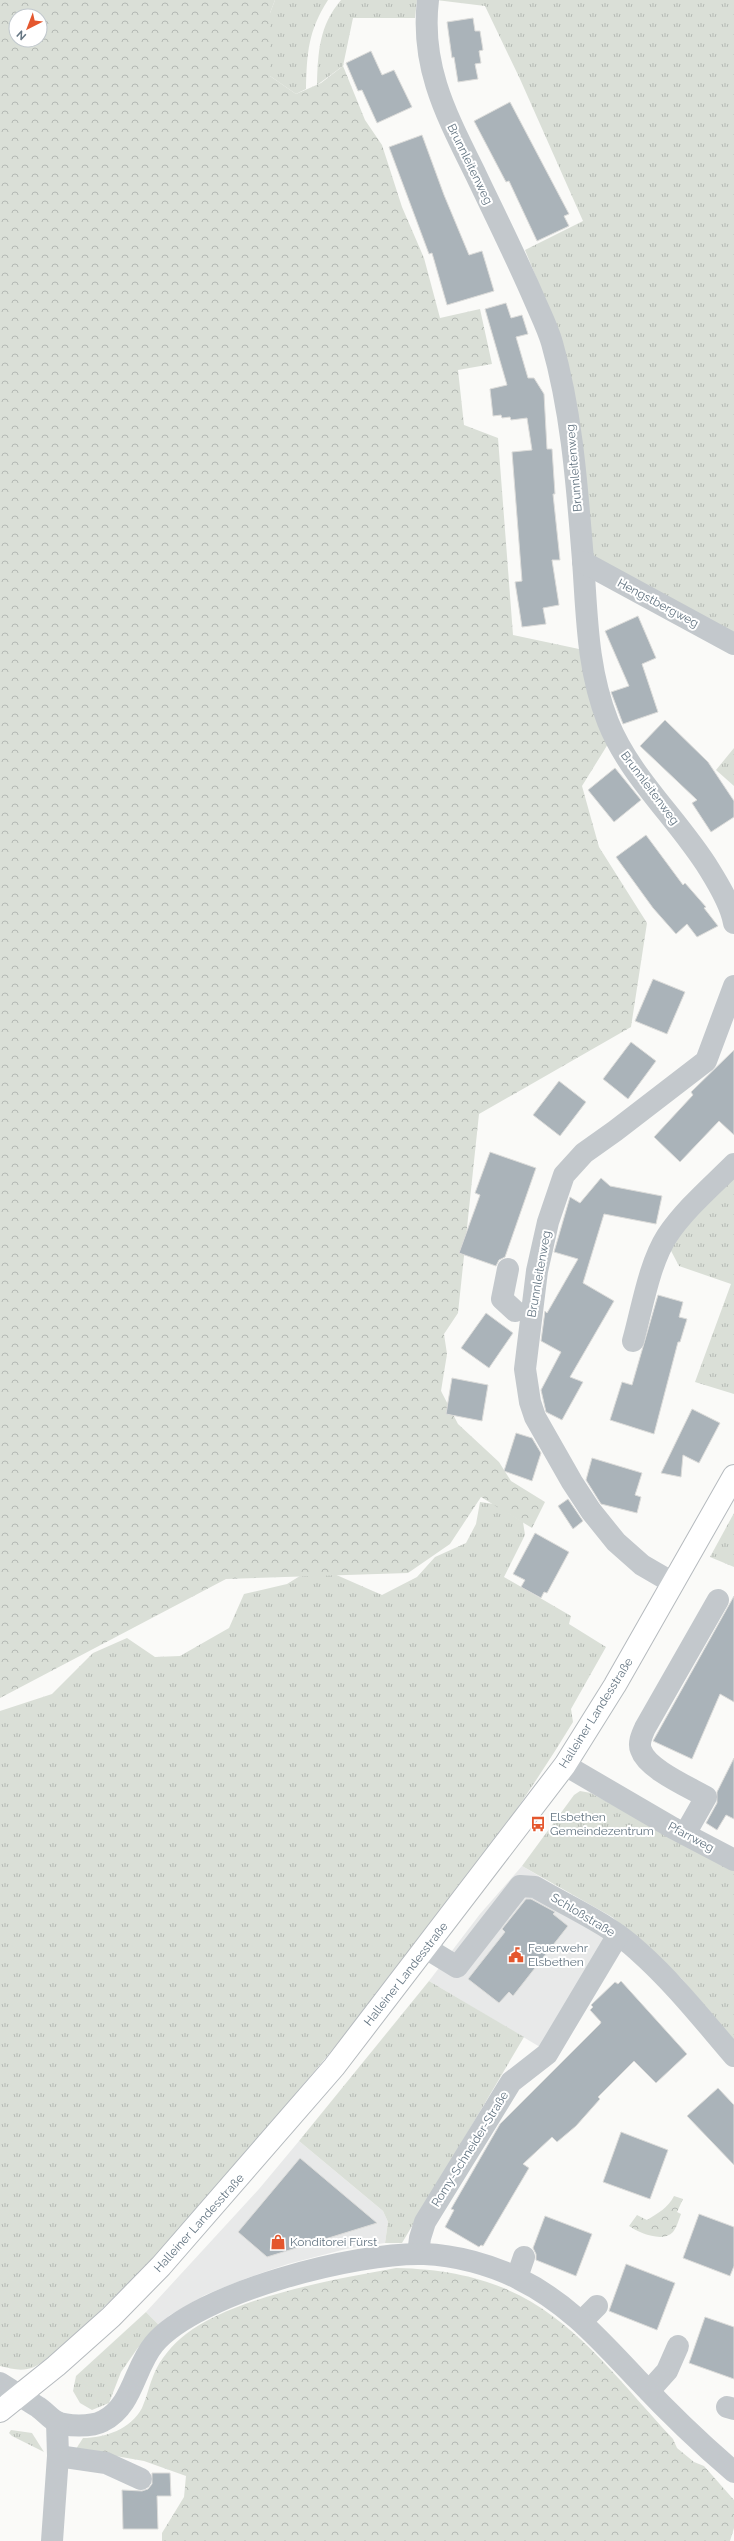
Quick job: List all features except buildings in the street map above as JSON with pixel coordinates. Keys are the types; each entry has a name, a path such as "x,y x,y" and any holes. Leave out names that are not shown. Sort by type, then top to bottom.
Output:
{"main road":[{"name":"Halleiner Landesstraße","path":"0,2411 20,2396 111,2317 211,2211 334,2067 565,1765 615,1685 734,1476"}],"street":[{"name":"Brunnleitenweg","path":"428,0 426,35 429,57 441,103 522,272 552,340 569,414 583,562 586,624 590,662 600,702 614,736 637,773 696,848 718,884 734,923"},
{"name":"Hengstbergweg","path":"583,562 734,644"},
{"name":"Brunnleitenweg","path":"673,1583 642,1564 616,1542 591,1511 572,1482 535,1417 530,1402 525,1369 537,1271 548,1222 564,1175 584,1153 706,1061 734,986"},
{"path":"633,1342 657,1257 667,1237 709,1188 734,1164"},
{"path":"508,1269 502,1298 515,1311"},
{"path":"685,1834 706,1797 656,1768 641,1750 640,1739 718,1600"},
{"name":"Pfarrweg","path":"565,1765 685,1834 734,1860"},
{"name":"Schloßstraße","path":"426,1948 457,1967 520,1886 536,1887 618,1935 638,1950 680,1992 721,2050"},
{"name":"Romy-Schneider-Straße","path":"418,2254 420,2238 425,2222 488,2116 511,2082 547,2054 618,1935"},
{"path":"0,2383 57,2422 85,2426 103,2422 118,2410 130,2392 139,2368 154,2344 169,2331 198,2312 233,2296 288,2277 368,2257 418,2254 456,2258 517,2277 589,2314 649,2392 695,2439 734,2472"},
{"path":"517,2277 524,2256"},
{"path":"649,2392 667,2372 678,2346"},
{"path":"52,2541 58,2456 57,2422"},
{"path":"58,2456 106,2464 141,2479"}],"shaded area":[{"path":"522,1866 617,1922 540,2047 429,1981 480,1914"},
{"path":"299,2141 383,2211 388,2222 385,2243 346,2249 288,2264 247,2278 205,2295 170,2315 159,2325 146,2312 259,2189"}],"green space":[{"path":"0,0 275,0 270,13 270,76 296,94 321,83 343,66 365,120 382,145 402,207 424,258 440,318 480,309 492,364 458,370 464,425 498,438 513,635 579,649 608,744 582,786 599,847 647,923 631,1027 479,1114 458,1313 444,1334 447,1354 441,1391 458,1424 499,1462 511,1481 545,1502 532,1528 481,1497 450,1544 408,1573 226,1579 0,1698"},
{"path":"275,0 328,0 316,22 310,43 306,89 296,94 270,76 270,13"},
{"path":"341,0 417,0 415,18 353,18 343,66 317,85 321,40 328,20"},
{"path":"436,0 734,0 734,639 588,553 549,309 525,250 583,221 520,79 485,6"},
{"path":"734,748 734,786 716,770"},
{"path":"734,1172 734,1394 695,1382 731,1284 679,1266 669,1247"},
{"path":"480,1502 494,1504 523,1522 525,1535 504,1577 571,1616 569,1624 606,1647 571,1709 573,1722 509,1820 440,1915 368,2007 182,2227 135,2276 53,2355 30,2369 17,2370 0,2366 0,1711 52,1694 93,1653 127,1638 155,1657 180,1656 229,1628 244,1594 287,1584 316,1566 382,1595 417,1577 435,1557 466,1543 476,1524"},
{"path":"734,1513 734,1567 710,1557"},
{"path":"580,1791 591,1793 734,1870 734,2040 681,1978 612,1917 522,1866 574,1795"},
{"path":"429,1981 524,2037 402,2243 385,2243 388,2222 383,2211 299,2141"},
{"path":"674,2196 683,2199 677,2212 681,2214 677,2225 673,2232 669,2235 663,2237 651,2236 629,2226 637,2215 647,2220 659,2212 669,2204"},
{"path":"396,2268 446,2272 488,2282 524,2298 555,2318 584,2343 612,2371 673,2439 677,2448 694,2462 704,2466 734,2500 734,2528 730,2541 162,2541 162,2533 184,2497 186,2476 144,2461 76,2449 83,2438 91,2438 117,2431 131,2422 142,2408 154,2374 163,2357 181,2338 206,2321 231,2310 286,2291"},
{"path":"146,2312 159,2325 137,2349 121,2372 109,2403 92,2410 80,2403 73,2391 76,2376"},
{"path":"11,2430 32,2433 44,2452 12,2436 9,2433"}],"place":[{"name":"Elsbethen Gemeindezentrum","path":"538,1824"},
{"name":"Feuerwehr Elsbethen","path":"516,1955"},
{"name":"Konditorei Fürst","path":"278,2242"}]}
